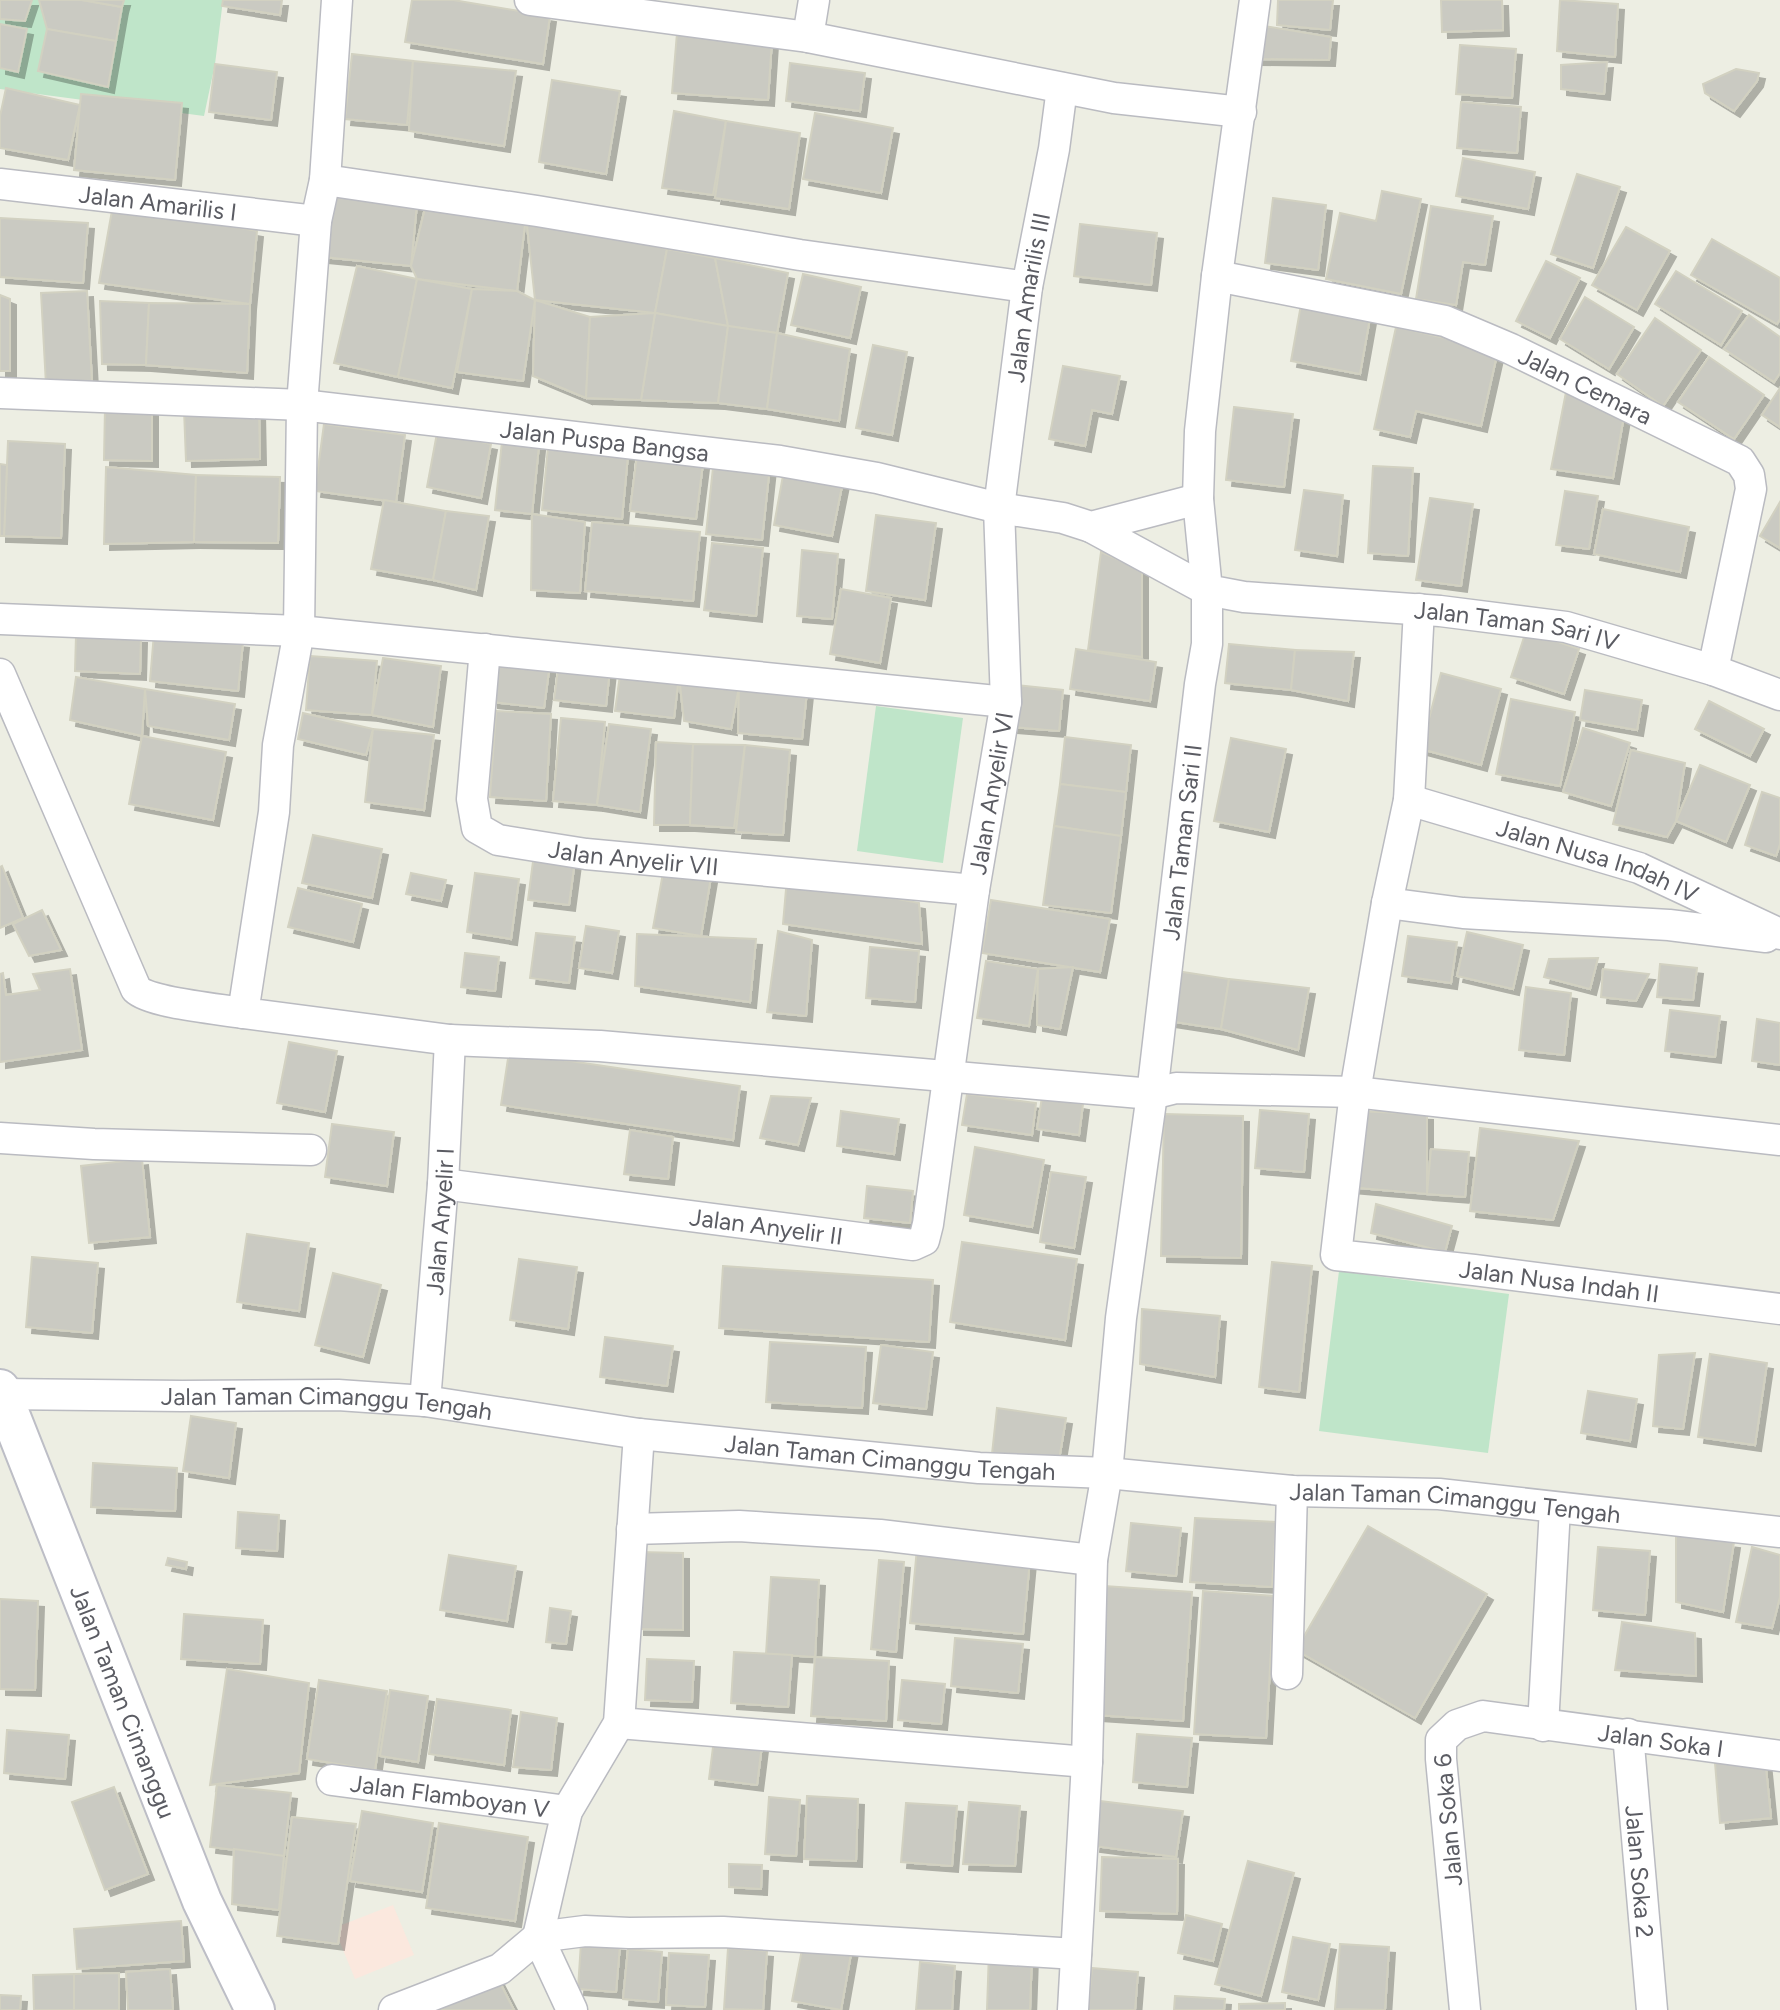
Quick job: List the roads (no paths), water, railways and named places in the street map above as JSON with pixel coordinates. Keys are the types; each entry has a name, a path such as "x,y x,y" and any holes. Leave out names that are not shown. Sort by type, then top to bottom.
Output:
{"street":[{"path":"243,1013 274,812 278,745 299,631 302,405 316,221 325,180 337,0"},
{"path":"530,0 808,37 1114,98 1241,112"},
{"path":"808,37 814,0"},
{"name":"Jalan Taman Sari II","path":"1073,2010 1087,1762 1092,1560 1107,1473 1121,1318 1152,1094 1207,644 1207,590 1198,499 1200,431 1217,276 1255,0"},
{"name":"Jalan Amarilis III","path":"999,508 1027,287 1054,149 1062,88"},
{"path":"325,180 537,211 800,255 1027,287"},
{"name":"Jalan Amarilis I","path":"0,184 316,221"},
{"name":"Jalan Cemara","path":"1217,276 1445,321 1523,355 1740,461 1749,475 1751,489 1713,670"},
{"name":"Jalan Puspa Bangsa","path":"0,393 302,405 780,461 877,478 999,508 1063,518 1091,527 1207,590"},
{"path":"1091,527 1198,499"},
{"name":"Jalan Anyelir VI","path":"947,1077 974,890 1006,702 999,508"},
{"name":"Jalan Taman Sari IV","path":"1207,590 1244,597 1419,609 1566,628 1713,670 1780,695"},
{"path":"1355,1093 1387,903 1409,800 1419,609"},
{"path":"0,619 299,631 1006,702"},
{"name":"Jalan Anyelir VII","path":"485,649 472,799 477,828 498,840 586,854 974,890"},
{"path":"0,674 136,989 141,994 159,999 243,1013 450,1040 600,1046 1152,1094 1176,1088 1355,1093 1780,1140"},
{"name":"Jalan Nusa Indah IV","path":"1409,800 1639,868 1780,936"},
{"name":"Jalan Nusa Indah IV","path":"1387,903 1463,913 1669,925 1780,936"},
{"name":"Jalan Anyelir I","path":"425,1401 443,1184 450,1040"},
{"name":"Jalan Anyelir II","path":"443,1184 912,1245 924,1240 928,1224 947,1077"},
{"name":"Jalan Nusa Indah II","path":"1355,1093 1336,1255 1474,1269 1780,1309"},
{"path":"0,1138 94,1144 311,1150"},
{"name":"Jalan Taman Cimanggu Tengah","path":"1,1392 182,1396 338,1395 425,1401 639,1434 979,1468 1107,1473 1292,1491 1439,1493 1780,1532"},
{"name":"Jalan Taman Cimanggu","path":"1,1392 202,1900 255,2010"},
{"path":"572,2010 538,1937 568,1811 619,1723 639,1434"},
{"path":"1287,1674 1292,1491"},
{"path":"1543,1726 1555,1508"},
{"path":"632,1529 739,1526 842,1533 1092,1560"},
{"name":"Jalan Soka 6","path":"1465,2010 1443,1793 1441,1740 1457,1725 1483,1716 1543,1726"},
{"path":"619,1723 1087,1762"},
{"name":"Jalan Soka I","path":"1543,1726 1628,1734 1780,1756"},
{"name":"Jalan Soka 2","path":"1628,1734 1652,2010"},
{"name":"Jalan Flamboyan V","path":"332,1780 568,1811"},
{"path":"394,2010 500,1969 538,1937 585,1931 723,1931 1076,1954"}]}
